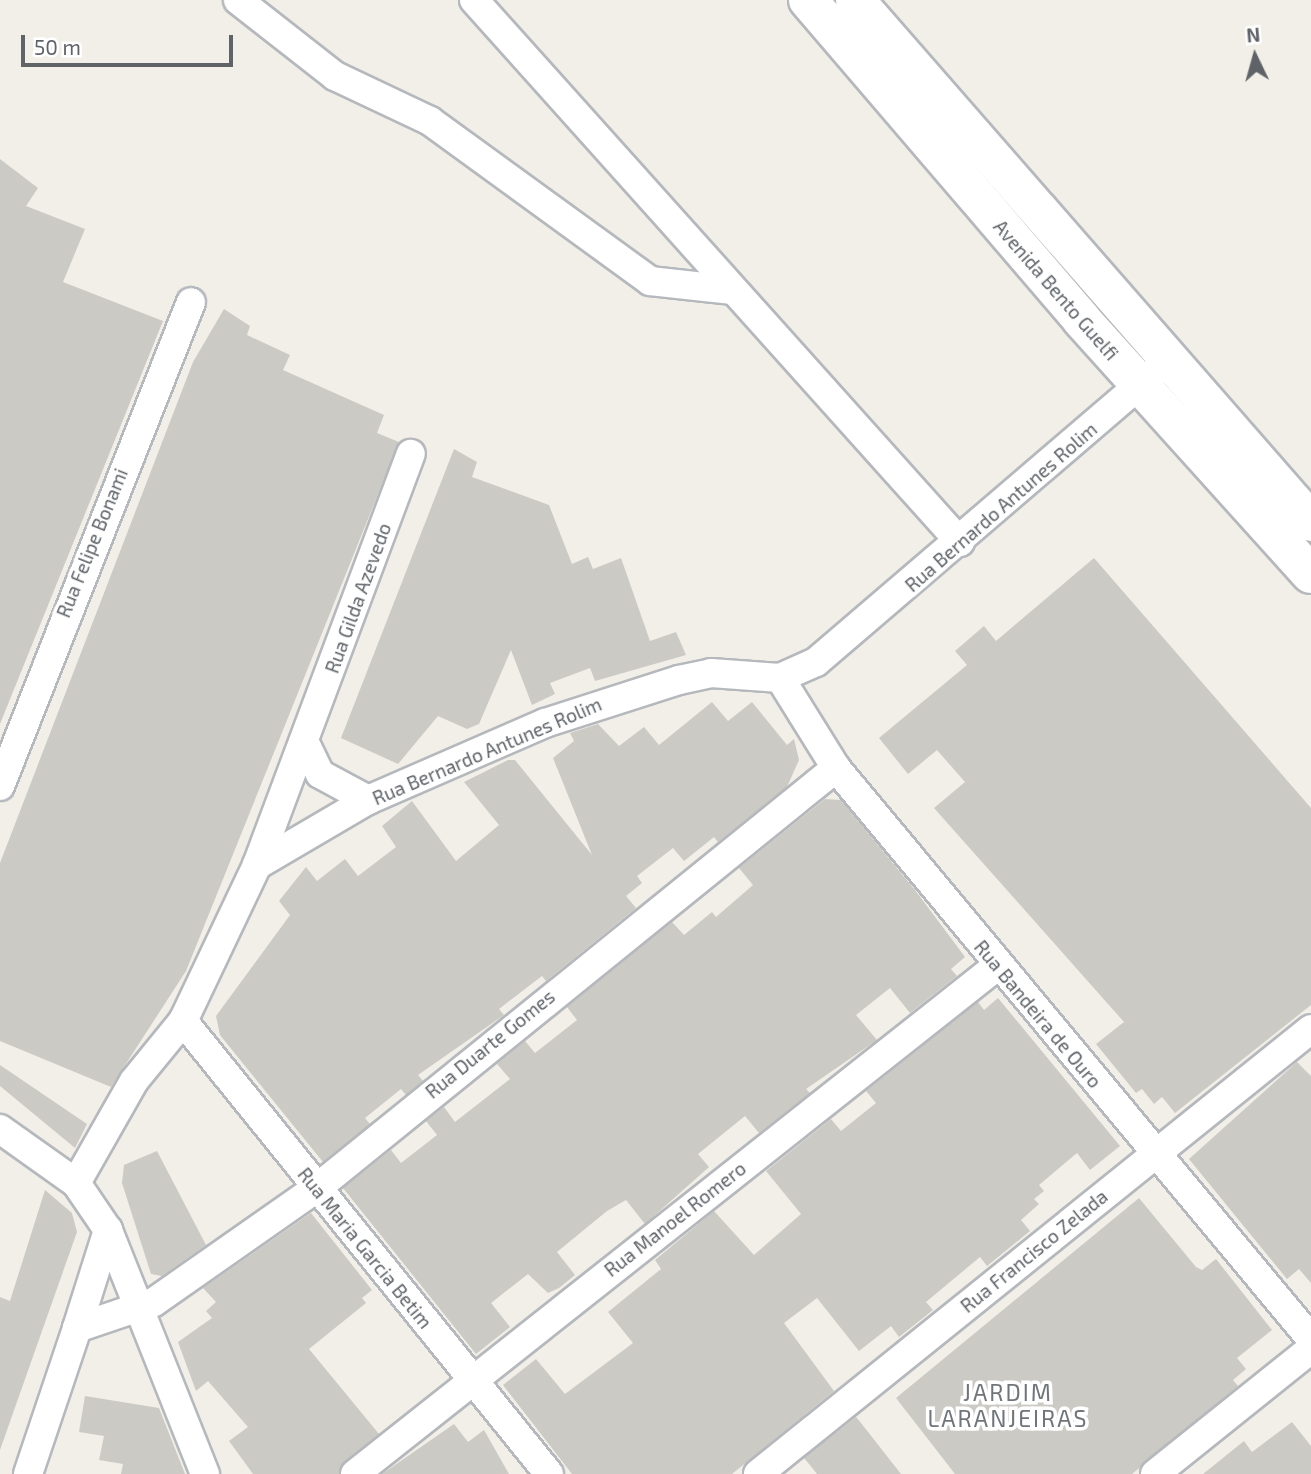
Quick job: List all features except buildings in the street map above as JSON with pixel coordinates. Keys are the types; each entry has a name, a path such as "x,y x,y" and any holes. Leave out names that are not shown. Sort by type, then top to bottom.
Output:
{"main road":[{"name":"Avenida Bento Guelfi","path":"808,0 1152,374 1311,522"},
{"name":"Avenida Bento Guelfi","path":"855,0 1311,574"}],"street":[{"path":"238,0 335,76 430,121 650,281 731,290"},
{"path":"474,0 731,290 960,542"},
{"name":"Rua Felipe Bonami","path":"0,786 191,302"},
{"name":"Rua Bernardo Antunes Rolim","path":"257,865 368,800 608,700 711,673 780,678 839,647 1152,374"},
{"name":"Rua Gilda Azevedo","path":"257,865 305,743 411,454"},
{"name":"Rua Bandeira de Ouro","path":"780,678 836,768 997,966 1311,1339"},
{"path":"305,743 320,774 368,800"},
{"name":"Rua Duarte Gomes","path":"77,1328 136,1310 317,1188 836,768"},
{"path":"76,1182 134,1081 183,1021 257,865"},
{"name":"Rua Manoel Romero","path":"355,1474 997,966"},
{"name":"Rua Maria Garcia Betim","path":"183,1021 549,1474"},
{"name":"Rua Francisco Zelada","path":"758,1474 1311,1029"},
{"path":"0,1129 76,1182 108,1230 136,1310 205,1474"},
{"path":"28,1474 108,1230"},
{"path":"1155,1474 1311,1349"}],"district":[{"name":"JARDIM LARANJEIRAS","path":"1008,1405"}]}
